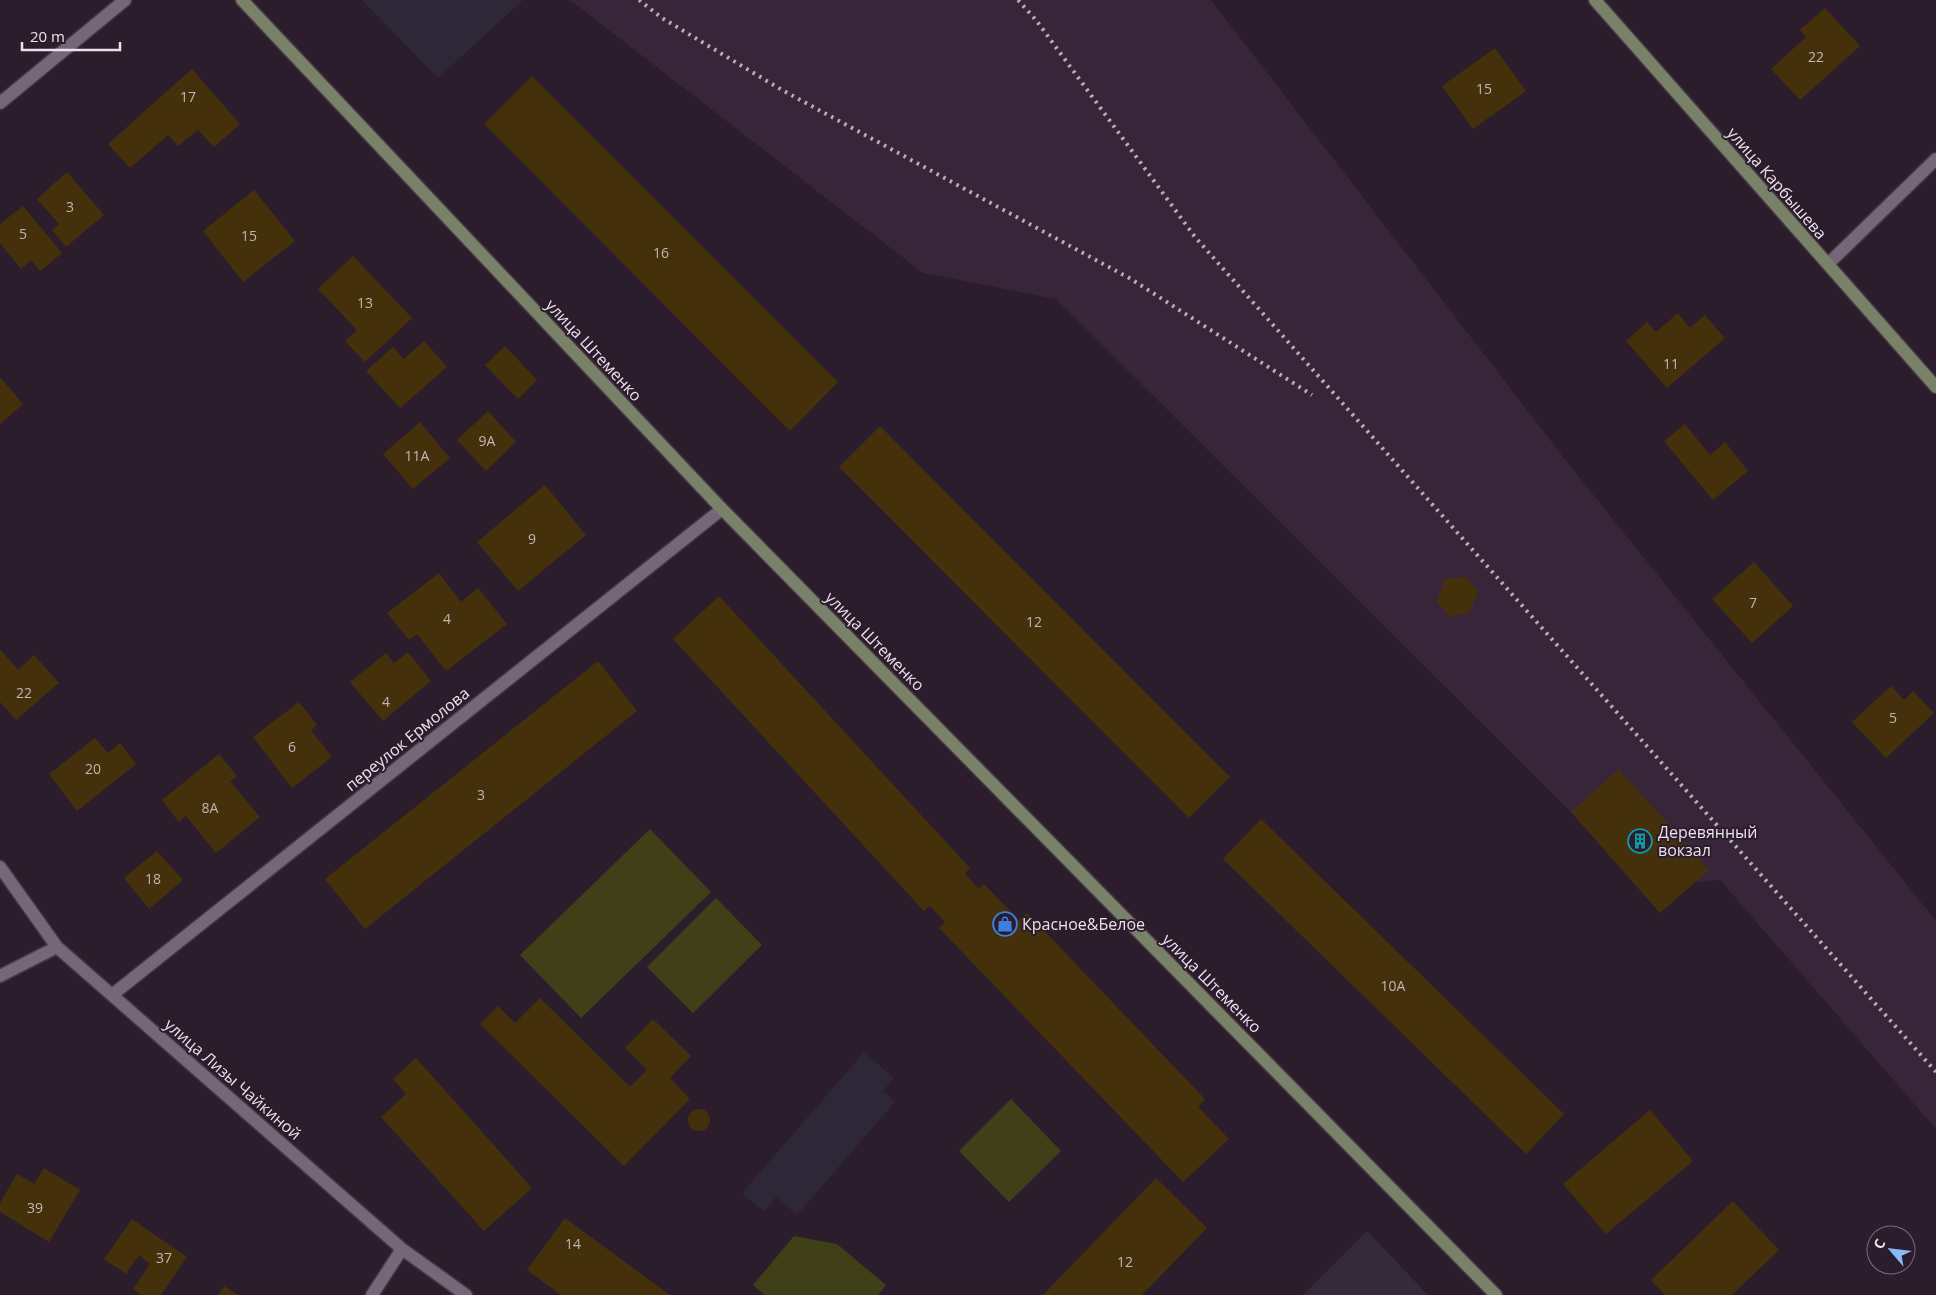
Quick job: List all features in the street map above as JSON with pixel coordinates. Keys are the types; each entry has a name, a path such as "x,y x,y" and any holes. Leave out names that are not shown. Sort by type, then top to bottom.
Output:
{"main road":[{"name":"улица Штеменко","path":"242,0 722,508 1496,1295"},
{"name":"улица Карбышева","path":"1595,0 1936,386"}],"street":[{"path":"0,103 125,0"},
{"path":"1828,264 1936,159"},
{"name":"переулок Ермолова","path":"112,995 722,508"},
{"name":"улица Лизы Чайкиной","path":"0,866 57,947 402,1249 466,1295"},
{"path":"0,976 57,947"},
{"path":"372,1295 402,1249"}],"shaded area":[{"path":"362,0 523,0 438,78"},
{"path":"570,0 1211,0 1567,462 1936,921 1936,1129 1720,880 1646,887 1056,299 923,273"},
{"path":"650,829 711,892 581,1018 520,955"},
{"path":"716,898 762,945 693,1013 647,967"},
{"path":"864,1052 894,1078 883,1091 895,1102 797,1215 776,1197 764,1212 742,1193"},
{"path":"1011,1099 1061,1151 1009,1202 959,1151"},
{"path":"1367,1231 1428,1295 1303,1295"},
{"path":"794,1236 837,1244 886,1285 878,1295 765,1295 753,1285"}],"building":[{"path":"1825,8 1860,46 1800,100 1771,69 1806,37 1800,30"},
{"path":"1495,48 1526,91 1473,129 1442,86"},
{"path":"192,69 240,124 214,147 198,130 178,146 168,135 130,168 108,144"},
{"path":"532,76 838,382 790,431 484,124"},
{"path":"67,172 104,215 66,247 52,230 59,224 37,199"},
{"path":"254,190 295,241 243,282 203,231"},
{"path":"23,206 62,253 40,271 31,260 21,269 0,243 0,224"},
{"path":"353,256 412,318 365,362 345,341 357,330 318,289"},
{"path":"1678,313 1690,328 1705,315 1725,338 1667,388 1626,341 1647,322 1656,332"},
{"path":"424,341 447,367 400,408 366,371 393,347 404,359"},
{"path":"505,346 537,380 518,399 485,365"},
{"path":"0,377 23,404 0,424"},
{"path":"488,411 516,442 486,471 457,440"},
{"path":"420,422 450,458 413,489 383,454"},
{"path":"1685,424 1710,455 1725,442 1748,471 1713,500 1664,441"},
{"path":"880,426 1230,777 1189,818 839,467"},
{"path":"545,485 586,535 518,591 477,542"},
{"path":"1754,562 1793,606 1752,643 1712,599"},
{"path":"439,573 461,602 478,588 507,624 446,671 417,634 409,640 387,613"},
{"path":"1467,577 1478,592 1469,613 1450,617 1437,602 1445,579"},
{"path":"719,596 970,868 965,874 979,889 984,884 1019,920 1027,913 1205,1099 1198,1107 1229,1139 1183,1182 939,928 945,922 930,906 924,911 673,639"},
{"path":"0,649 18,670 34,655 59,683 16,720 0,702"},
{"path":"408,652 431,681 383,721 350,682 386,653 394,663"},
{"path":"598,661 637,711 365,929 325,879"},
{"path":"1891,686 1904,700 1913,691 1934,713 1886,758 1852,722"},
{"path":"299,702 317,725 311,730 332,757 292,788 253,737"},
{"path":"95,738 108,753 120,743 136,764 77,811 49,774"},
{"path":"219,754 237,776 230,781 260,817 216,853 186,816 179,822 162,800"},
{"name":"Деревянный вокзал","path":"1619,769 1709,870 1660,913 1571,812"},
{"path":"1261,819 1564,1114 1526,1154 1223,859"},
{"path":"157,851 183,880 149,909 124,878"},
{"path":"540,998 630,1087 647,1070 625,1048 653,1019 691,1056 670,1078 690,1099 624,1166 480,1024 498,1006 515,1023"},
{"path":"416,1058 532,1188 484,1231 381,1117 406,1094 393,1079"},
{"path":"695,1109 703,1109 710,1116 710,1124 703,1131 695,1131 688,1124 688,1116"},
{"path":"1650,1110 1693,1161 1606,1234 1563,1184"},
{"path":"44,1168 80,1190 49,1242 0,1212 0,1203 17,1174 34,1184"},
{"path":"1156,1178 1207,1228 1142,1295 1043,1295"},
{"path":"1733,1201 1779,1250 1732,1295 1665,1295 1651,1280"},
{"path":"565,1218 670,1295 561,1295 527,1270"},
{"path":"132,1219 187,1257 161,1295 141,1295 133,1289 150,1264 139,1255 126,1274 104,1259"},
{"path":"224,1286 238,1295 218,1295"}],"railway":[{"path":"639,0 662,18 782,90 1131,279 1312,395"},
{"path":"1018,0 1036,20 1195,237 1936,1072"}],"place":[{"name":"Деревянный вокзал","path":"1640,841"},
{"name":"Красное&Белое","path":"1005,924"}]}
